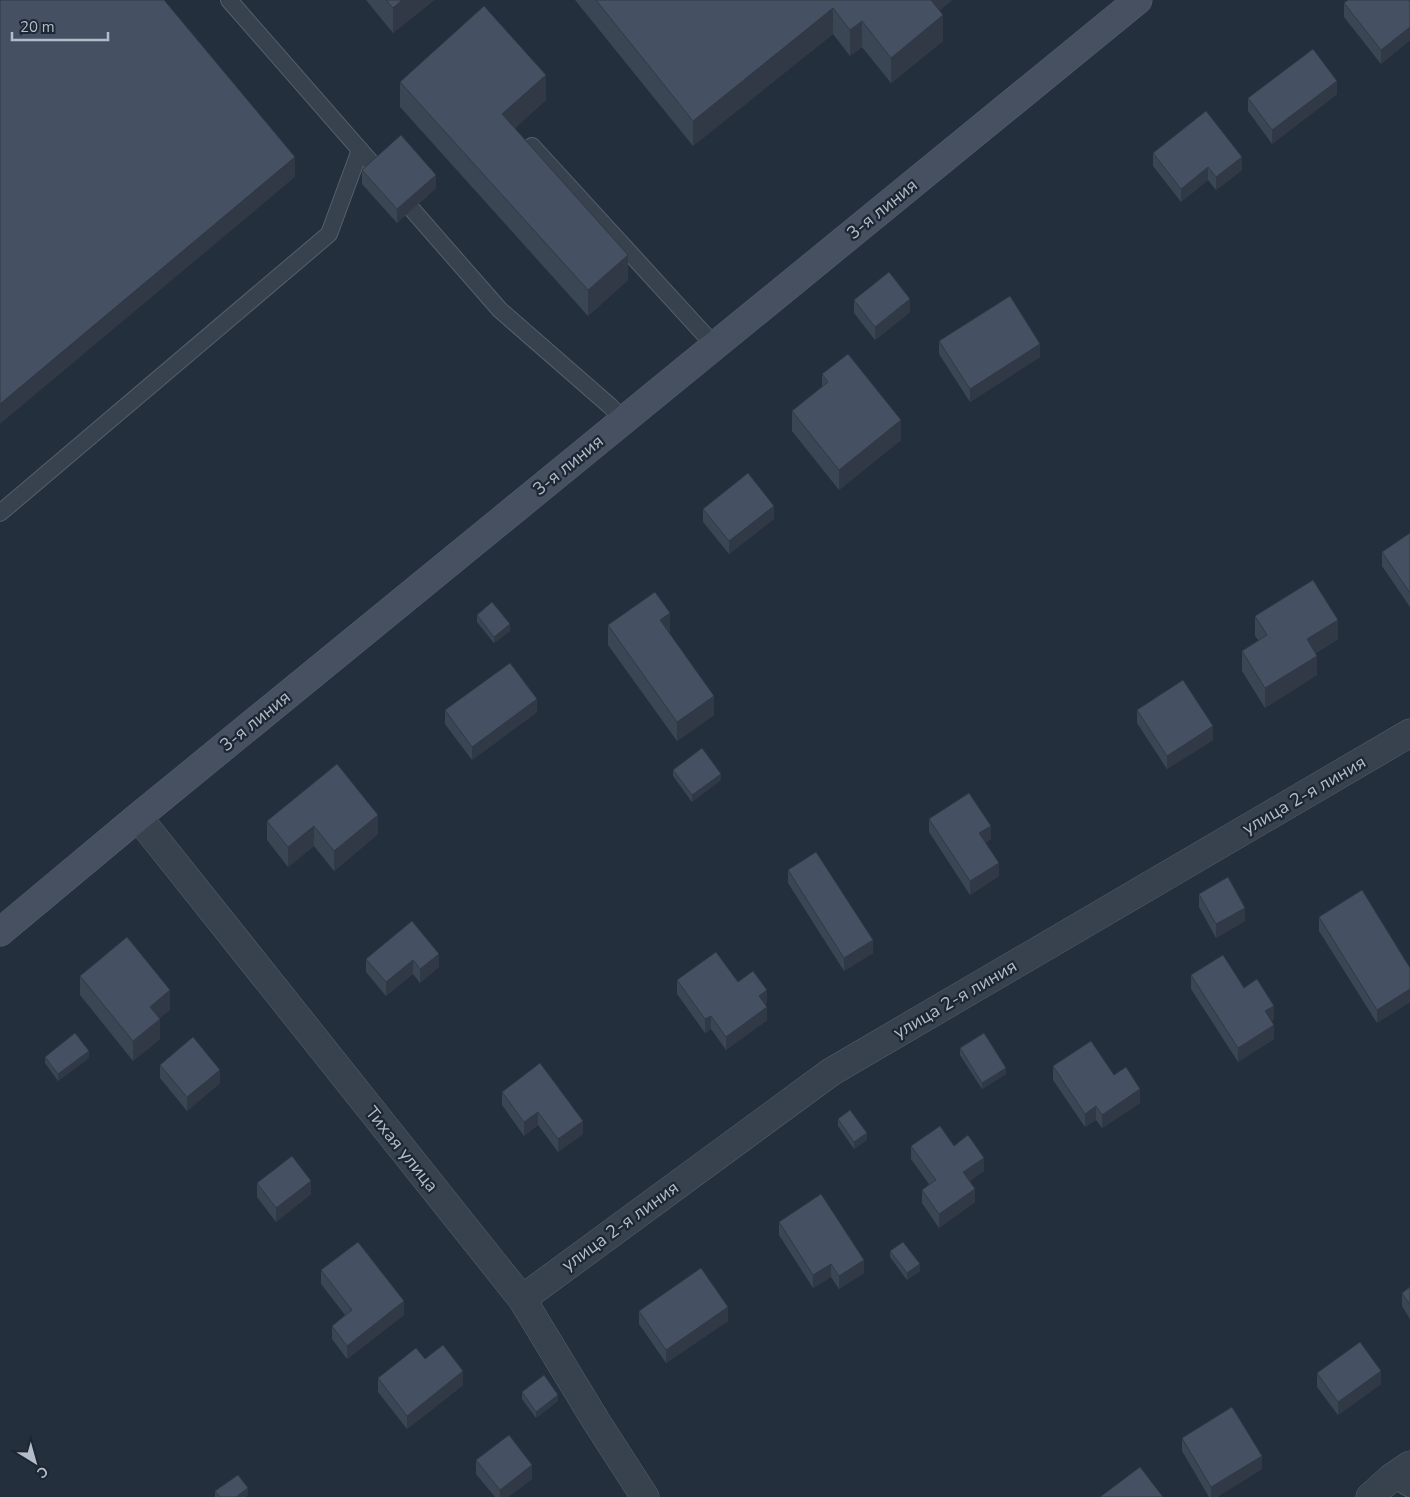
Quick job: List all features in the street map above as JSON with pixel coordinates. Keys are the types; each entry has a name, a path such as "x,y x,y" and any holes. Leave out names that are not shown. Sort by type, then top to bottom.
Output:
{"street":[{"name":"3-я линия","path":"0,932 1130,3"},
{"name":"улица 2-я линия","path":"522,1299 831,1072 1410,733"},
{"name":"Тихая улица","path":"138,817 522,1299 596,1421 645,1497"},
{"path":"1370,1497 1404,1478"}],"lane":[{"path":"230,0 500,310 610,406 623,420"},
{"path":"532,146 715,346"},
{"path":"0,513 329,234 360,150"}],"building":[{"path":"0,0 164,0 295,157 0,404"},
{"path":"386,0 402,0 393,8"},
{"path":"596,0 931,0 943,15 891,58 862,21 850,30 833,8 693,121"},
{"path":"1348,0 1410,0 1410,27 1381,50 1344,3"},
{"path":"484,6 546,75 502,114 628,255 588,290 400,82"},
{"path":"1313,49 1337,81 1272,130 1248,98"},
{"path":"1206,111 1242,157 1216,177 1208,167 1181,189 1153,153"},
{"path":"401,135 436,175 397,209 362,170"},
{"path":"889,272 910,299 875,327 854,300"},
{"path":"1010,296 1040,344 970,389 939,341"},
{"path":"848,354 901,420 839,470 792,411 828,382 822,374"},
{"path":"748,473 774,506 729,541 703,509"},
{"path":"1410,533 1410,593 1382,552"},
{"path":"1313,580 1338,620 1307,639 1317,656 1265,688 1242,651 1267,635 1255,616"},
{"path":"655,592 670,613 660,620 714,696 677,722 608,625"},
{"path":"492,602 510,624 494,637 477,615"},
{"path":"510,663 537,699 472,747 445,710"},
{"path":"1183,680 1213,726 1167,756 1137,710"},
{"path":"702,748 721,774 692,795 673,770"},
{"path":"337,764 378,815 334,851 314,826 288,847 267,821"},
{"path":"969,793 991,826 979,833 999,863 970,881 929,819"},
{"path":"816,852 873,940 844,958 788,870"},
{"path":"1228,877 1245,908 1216,924 1199,894"},
{"path":"1362,890 1410,968 1410,989 1377,1010 1319,917"},
{"path":"412,921 439,954 420,969 413,960 386,982 366,959"},
{"path":"127,937 170,990 150,1007 160,1019 133,1041 80,976"},
{"path":"716,952 738,982 753,971 767,990 759,996 767,1007 726,1037 711,1016 705,1019 677,980"},
{"path":"1223,955 1244,988 1257,979 1274,1006 1265,1011 1274,1025 1238,1048 1191,975"},
{"path":"75,1033 89,1051 58,1074 45,1057"},
{"path":"984,1033 1006,1068 982,1083 960,1048"},
{"path":"193,1037 220,1070 187,1097 160,1065"},
{"path":"1091,1041 1114,1075 1126,1067 1140,1089 1102,1115 1096,1106 1085,1114 1053,1066"},
{"path":"540,1063 583,1121 558,1139 538,1112 524,1122 502,1092"},
{"path":"850,1110 867,1133 854,1142 838,1119"},
{"path":"940,1126 954,1146 968,1135 984,1158 963,1172 975,1189 939,1214 922,1190 936,1180 911,1146"},
{"path":"292,1156 311,1181 276,1208 257,1183"},
{"path":"821,1194 864,1260 839,1276 831,1264 813,1275 779,1222"},
{"path":"358,1242 404,1301 347,1346 332,1326 352,1310 321,1270"},
{"path":"903,1242 920,1264 907,1273 890,1251"},
{"path":"701,1268 728,1307 666,1350 639,1311"},
{"path":"1410,1287 1410,1305 1402,1293"},
{"path":"1360,1342 1381,1371 1338,1402 1317,1373"},
{"path":"443,1345 463,1371 407,1416 378,1378 416,1348 425,1359"},
{"path":"544,1375 558,1395 536,1412 522,1392"},
{"path":"1232,1407 1262,1456 1211,1487 1182,1438"},
{"path":"509,1435 532,1465 500,1490 476,1460"},
{"path":"1140,1467 1163,1497 1100,1497"},
{"path":"238,1475 248,1488 236,1497 220,1497 215,1491"}]}
